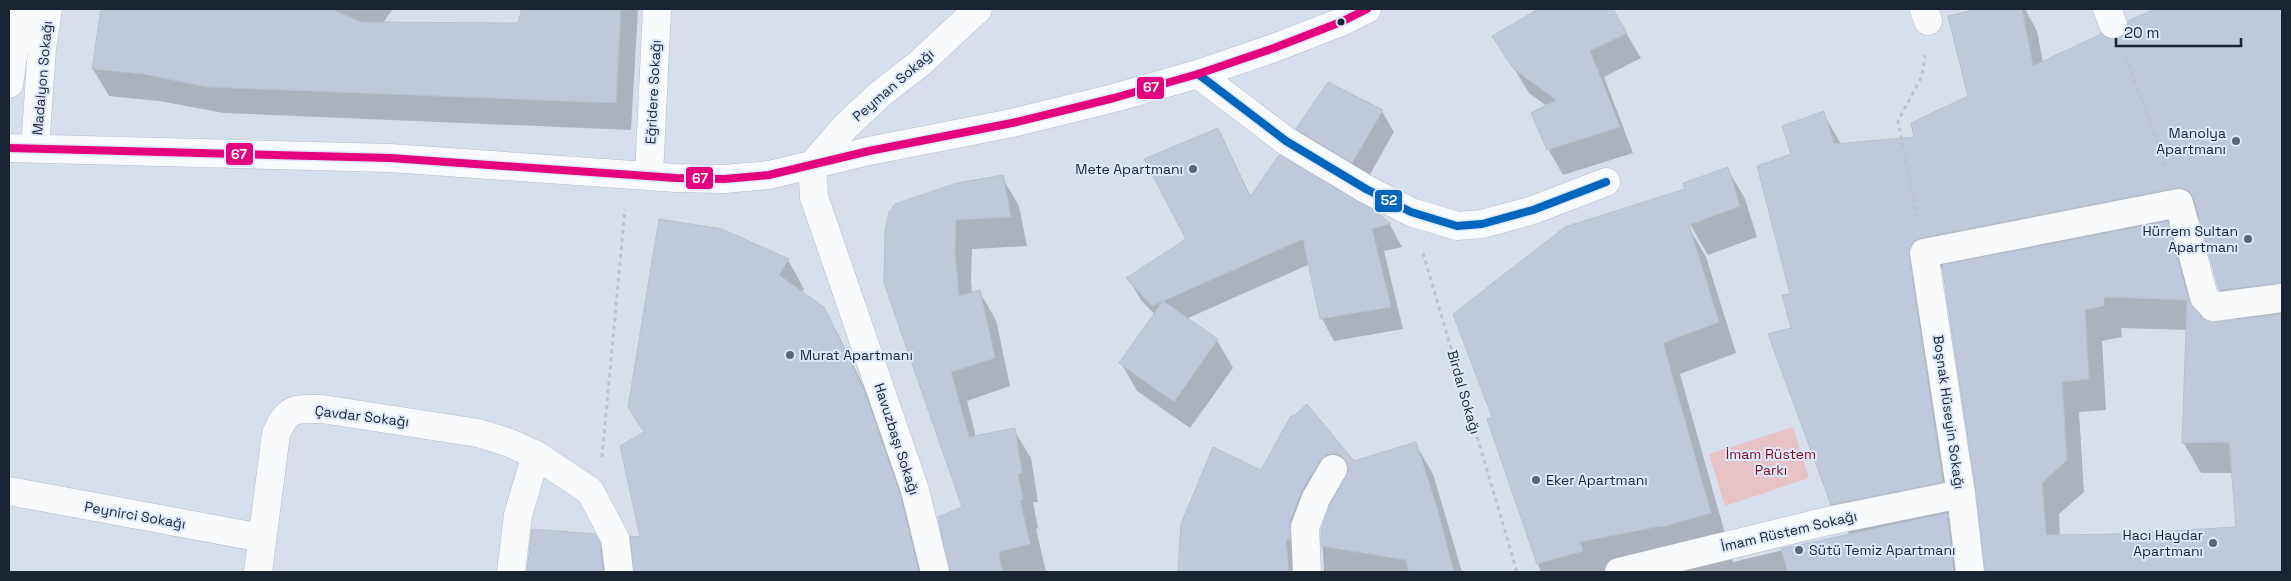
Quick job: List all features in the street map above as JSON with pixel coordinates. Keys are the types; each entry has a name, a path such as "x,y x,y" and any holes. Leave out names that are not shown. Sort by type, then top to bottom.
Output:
{"street":[{"name":"Madalyon Sokağı","path":"9,84 20,9"},
{"name":"Madalyon Sokağı","path":"22,148 48,9"},
{"name":"Eğridere Sokağı","path":"639,175 657,9"},
{"name":"Peyman Sokağı","path":"812,165 846,126 879,95 920,63 978,9"},
{"path":"22,148 390,158 724,179 769,175 869,151 1012,123 1114,98 1198,74 1274,48 1341,22 1367,9"},
{"path":"1198,74 1286,141 1366,189 1411,212 1458,226 1482,224 1533,210 1606,182"},
{"name":"Havuzbaşı Sokağı","path":"812,165 814,197 914,490 935,572"},
{"path":"1924,253 2179,203 2204,297 2214,307 2282,298"},
{"name":"Boşnak Hüseyin Sokağı","path":"1924,253 1961,494 1970,572"},
{"name":"Çavdar Sokağı","path":"258,572 276,434 284,416 298,409 322,409 478,432 536,454 590,491"},
{"path":"512,572 518,515 536,454"},
{"path":"1307,572 1305,527 1316,498 1333,469"},
{"name":"Peynirci Sokağı","path":"9,491 262,538"},
{"path":"590,491 616,538 619,572"},
{"name":"İmam Rüstem Sokağı","path":"1619,572 1818,524 1961,494"}],"path":[{"path":"1924,253 1898,121 1922,76 1926,15"},
{"path":"2110,16 2179,203"},
{"path":"590,491 602,464 639,175"},
{"name":"Birdal Sokağı","path":"1411,212 1517,572"}],"green space":[{"name":"İmam Rüstem Parkı","path":"1793,427 1809,478 1725,506 1709,454"}],"building":[{"path":"101,9 331,9 361,22 518,23 522,9 621,9 616,103 207,87 143,74 92,69"},
{"path":"1539,9 1613,9 1627,33 1590,51 1620,127 1547,150 1531,113 1556,100 1513,68 1492,36"},
{"path":"1978,9 2022,9 2033,66 2101,34 2110,39 2119,38 2126,33 2128,21 2155,9 2282,9 2282,283 2219,290 2194,199 2190,192 2183,188 1921,238 1914,241 1910,247 1909,255 1943,482 1831,505 1768,334 1791,328 1782,295 1790,294 1757,166 1791,154 1782,126 1824,111 1834,144 1914,137 1911,123 1968,96 1948,16"},
{"path":"1328,82 1383,110 1352,163 1296,129"},
{"path":"1218,128 1250,197 1279,155 1377,212 1391,224 1372,229 1391,307 1320,319 1303,239 1152,306 1126,278 1186,239 1144,159"},
{"path":"1728,167 1740,206 1689,225 1719,322 1663,343 1711,513 1662,527 1580,542 1583,551 1537,564 1487,419 1492,417 1453,314 1565,227 1685,189 1683,183"},
{"path":"1003,175 1011,217 956,220 955,252 959,296 980,290 995,358 951,372 969,437 1015,428 1022,473 1018,474 1023,500 1020,500 1030,544 999,552 1002,572 950,572 938,517 962,507 884,283 885,230 889,212 895,204 957,183"},
{"path":"659,219 722,229 789,259 779,275 824,307 864,390 900,494 919,572 634,572 630,536 640,537 620,446 644,432 628,407"},
{"path":"2168,221 2189,301 2202,318 2208,322 2215,322 2282,314 2282,572 1985,572 1976,492 1942,265","holes":["2104,297 2187,300 2182,443 2229,442 2236,527 2122,534 2046,535 2042,483 2067,460 2062,382 2089,379 2085,310 2104,306"]},
{"path":"1163,301 1218,339 1174,402 1119,363"},
{"path":"1307,404 1354,461 1416,442 1438,511 1454,572 1409,572 1406,560 1321,546 1321,530 1330,505 1349,470 1346,461 1340,455 1334,453 1326,455 1320,461 1302,490 1290,521 1290,540 1286,540 1289,572 1178,572 1181,524 1213,447 1261,470 1291,416 1294,416"},
{"path":"1947,513 1954,572 1788,572 1781,549"},
{"path":"532,529 595,534 600,543 603,572 527,572"}],"transit line":[{"name":"67","path":"9,148 390,158 676,178 724,179 769,175 869,151 1012,123 1114,98 1198,74 1274,48 1341,22 1367,9"},
{"name":"52","path":"1198,74 1286,141 1366,189 1411,212 1457,226 1482,224 1533,210 1606,182"}],"place":[{"name":"Manolya Apartmanı","path":"2236,141"},
{"name":"Mete Apartmanı","path":"1193,169"},
{"name":"Hürrem Sultan Apartmanı","path":"2248,239"},
{"name":"Murat Apartmanı","path":"790,355"},
{"name":"Eker Apartmanı","path":"1536,480"},
{"name":"Hacı Haydar Apartmanı","path":"2213,543"},
{"name":"Sütü Temiz Apartmanı","path":"1799,550"}]}
